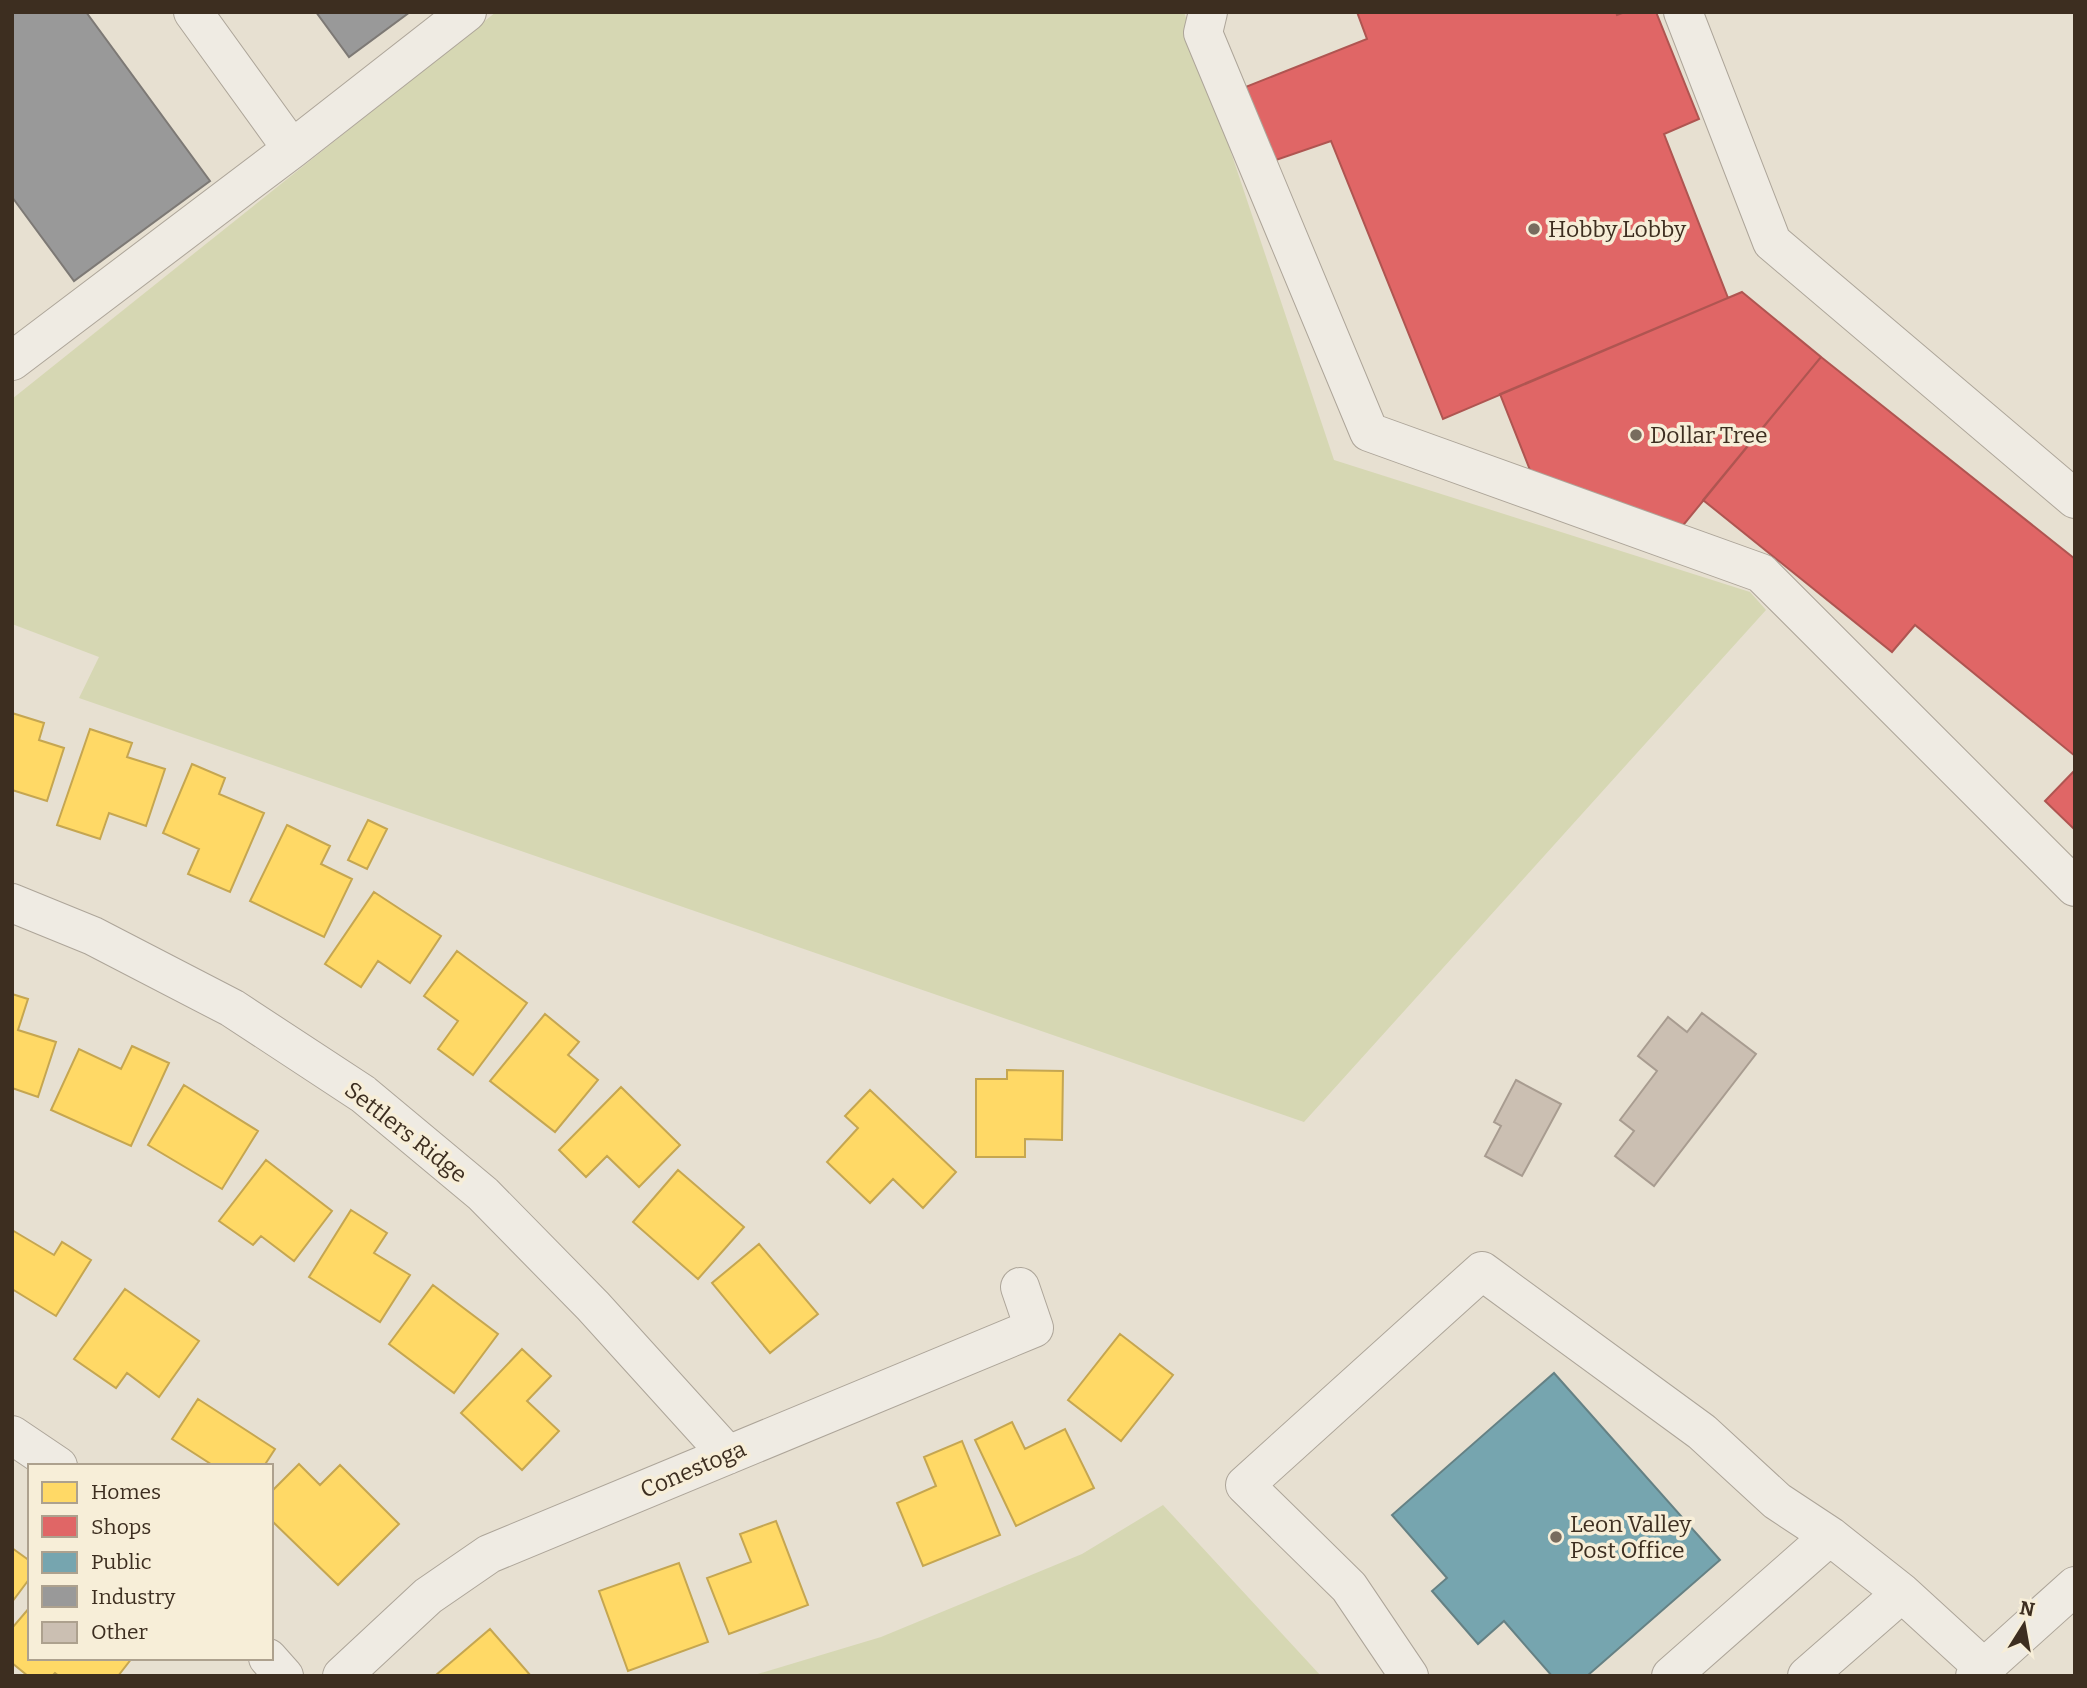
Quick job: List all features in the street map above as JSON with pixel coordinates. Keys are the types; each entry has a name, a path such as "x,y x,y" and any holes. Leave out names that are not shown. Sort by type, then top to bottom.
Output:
{"street":[{"path":"193,12 292,149"},
{"path":"13,360 292,149 467,12"},
{"path":"1208,12 1203,33 1369,432 1761,573 2075,887"},
{"path":"1683,12 1772,242 2075,499"},
{"name":"Settlers Ridge","path":"12,904 93,936 232,1008 363,1094 483,1194 593,1306 728,1455"},
{"path":"1409,1676 1349,1587 1245,1485 1482,1271 1702,1432 1777,1501 1830,1536 1902,1593 1980,1672 2075,1586"},
{"name":"Conestoga","path":"342,1676 428,1597 489,1554 1034,1328 1020,1287"},
{"path":"12,1435 55,1464"},
{"path":"1671,1676 1830,1536"},
{"path":"1807,1676 1902,1593"},
{"path":"270,1660 284,1676"}],"green space":[{"path":"496,12 1184,12 1334,460 1750,592 1766,610 1304,1122 79,698 99,657 12,624 12,399"},
{"path":"1163,1505 1321,1676 751,1676 881,1637 1082,1554"}],"building: Homes":[{"path":"12,713 44,723 39,740 64,748 47,801 12,790"},
{"path":"90,729 132,743 127,757 165,769 146,826 109,813 100,839 57,825"},
{"path":"192,764 225,778 219,794 264,813 230,892 188,874 199,849 163,833"},
{"path":"368,820 387,829 367,869 348,860"},
{"path":"287,825 330,846 321,864 352,879 324,937 250,901"},
{"path":"374,892 441,936 410,983 378,961 361,987 325,964"},
{"path":"457,951 527,1003 473,1075 438,1049 458,1021 424,996"},
{"path":"12,994 28,999 18,1030 56,1042 38,1097 12,1088"},
{"path":"545,1014 579,1042 568,1055 598,1080 555,1132 490,1081"},
{"path":"132,1046 169,1063 131,1146 51,1110 79,1049 121,1069"},
{"path":"1007,1070 1063,1071 1062,1140 1025,1139 1025,1157 976,1157 976,1079 1007,1079"},
{"path":"184,1085 258,1131 222,1189 148,1145"},
{"path":"621,1087 680,1145 639,1187 607,1156 586,1177 559,1150"},
{"path":"870,1090 956,1172 923,1208 893,1179 870,1203 827,1162 858,1128 845,1116"},
{"path":"266,1160 332,1211 294,1261 261,1236 253,1245 219,1221"},
{"path":"678,1170 744,1227 698,1279 633,1222"},
{"path":"351,1210 387,1233 374,1253 410,1275 380,1322 309,1277"},
{"path":"12,1230 54,1255 62,1242 91,1260 56,1316 12,1289"},
{"path":"759,1244 818,1314 770,1353 712,1283"},
{"path":"433,1285 498,1334 454,1393 389,1344"},
{"path":"125,1289 199,1341 159,1397 127,1373 116,1388 74,1359"},
{"path":"1120,1334 1173,1375 1121,1441 1068,1400"},
{"path":"522,1349 551,1376 527,1401 559,1431 522,1470 461,1413"},
{"path":"198,1399 275,1449 265,1464 211,1464 172,1439"},
{"path":"1012,1422 1025,1449 1065,1429 1094,1488 1016,1526 975,1440"},
{"path":"962,1441 1000,1535 923,1566 897,1503 936,1486 924,1457"},
{"path":"299,1464 320,1485 340,1465 399,1524 338,1585 273,1522 273,1490"},
{"path":"776,1521 808,1605 729,1634 707,1578 751,1562 740,1534"},
{"path":"12,1548 28,1560 28,1581 12,1602"},
{"path":"679,1563 708,1642 628,1671 599,1591"},
{"path":"28,1609 28,1660 130,1660 118,1676 59,1676 55,1673 52,1676 28,1676 12,1663 12,1628"},
{"path":"490,1629 531,1676 436,1675"}],"building: Shops":[{"name":"Hobby Lobby","path":"1357,12 1616,12 1617,15 1625,12 1656,12 1699,119 1664,134 1728,298 1443,419 1331,141 1273,161 1243,88 1367,39"},
{"name":"Dollar Tree","path":"1742,292 1821,357 1680,529 1532,475 1500,394"},
{"path":"1821,357 2075,559 2075,756 1915,625 1892,652 1703,500"},
{"path":"2075,770 2075,830 2045,801"}],"building: Public":[{"name":"Leon Valley Post Office","path":"1554,1373 1720,1560 1587,1676 1552,1676 1504,1621 1478,1644 1432,1591 1447,1578 1392,1515"}],"building: Industry":[{"path":"12,12 86,12 210,181 74,281 12,197"},
{"path":"316,12 410,12 349,57"}],"building: Other":[{"path":"1702,1013 1756,1054 1654,1186 1615,1156 1634,1131 1620,1120 1657,1071 1638,1056 1668,1017 1687,1032"},
{"path":"1516,1080 1561,1104 1522,1176 1485,1156 1501,1126 1494,1122"}],"place":[{"name":"Hobby Lobby","path":"1534,229"},
{"name":"Dollar Tree","path":"1636,435"},
{"name":"Leon Valley Post Office","path":"1556,1537"}]}
